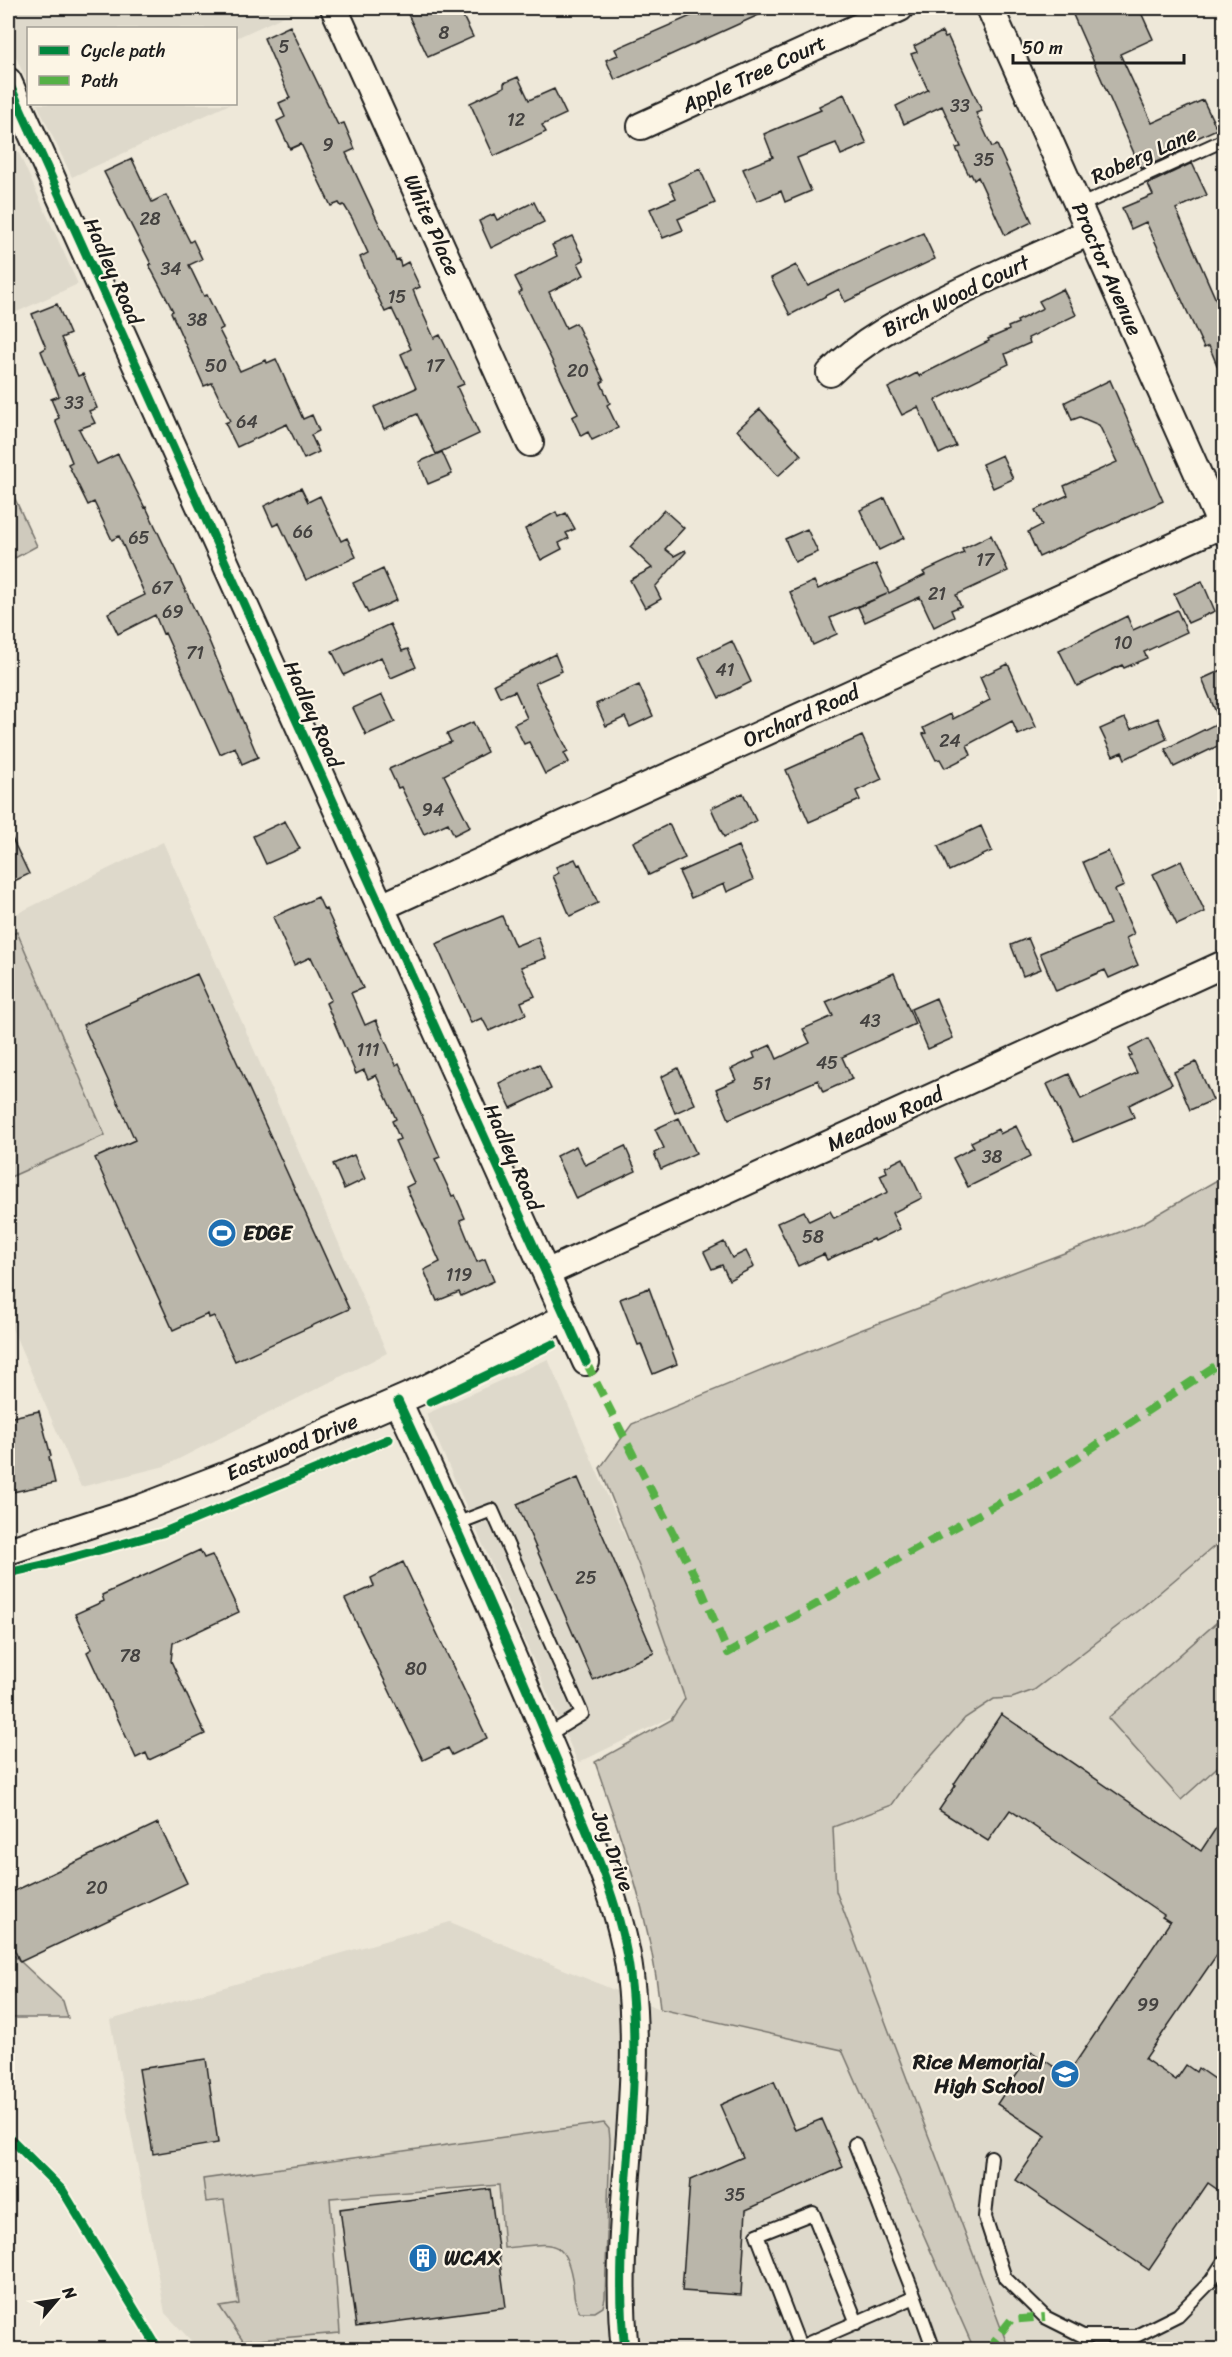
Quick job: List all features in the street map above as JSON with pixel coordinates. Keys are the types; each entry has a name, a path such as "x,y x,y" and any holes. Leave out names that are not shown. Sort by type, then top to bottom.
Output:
{"street":[{"name":"White Place","path":"334,8 530,443"},
{"name":"Apple Tree Court","path":"641,126 900,8"},
{"name":"Proctor Avenue","path":"990,8 1223,528"},
{"name":"Hadley Road","path":"8,81 586,1362"},
{"name":"Birch Wood Court","path":"830,373 849,353 897,324 993,276 1090,232"},
{"name":"Orchard Road","path":"381,907 1223,528"},
{"name":"Meadow Road","path":"546,1273 1224,964"},
{"name":"Eastwood Drive","path":"8,1551 171,1497 264,1460 398,1401 566,1317"},
{"name":"Joy Drive","path":"398,1401 546,1736 617,1912 630,1972 634,2014 634,2056 621,2246 621,2308 625,2349"}],"lane":[{"name":"Roberg Lane","path":"1079,206 1224,140"},
{"path":"453,1525 492,1510 582,1714 546,1736"},
{"path":"855,2144 934,2349"},
{"path":"992,2157 985,2217 1005,2278 1045,2317 1083,2336 1136,2336 1178,2315 1211,2281 1224,2261"},
{"path":"857,2323 813,2213 757,2235 797,2348 857,2323 915,2296"}],"shaded area":[{"path":"8,8 302,8 237,38 237,27 27,27 27,82 8,40"},
{"path":"37,105 228,105 72,177"},
{"path":"8,129 78,284 8,316"},
{"path":"8,484 37,546 15,558 8,541"},
{"path":"163,842 387,1353 165,1466 81,1487 8,1319 8,918"},
{"path":"17,932 105,1135 8,1178 8,936"},
{"path":"1224,1176 1224,1538 1140,1609 1034,1690 1012,1698 994,1699 965,1718 904,1787 892,1805 833,1827 836,1891 1009,2349 974,2349 842,2050 660,2009 650,1946 635,1884 595,1762 671,1720 685,1699 640,1569 600,1468 632,1424 858,1331 1141,1224"},
{"path":"548,1359 698,1704 578,1763 426,1414"},
{"name":"Rice Memorial High School","path":"1224,1538 1224,2349 1009,2349 836,1891 833,1827 892,1805 904,1787 965,1718 994,1699 1012,1698 1034,1690 1140,1609"},
{"path":"1224,1616 1224,1761 1181,1800 1108,1718"},
{"path":"450,1922 660,2009 842,2049 974,2349 199,2349 165,2313 110,2020"},
{"path":"8,1950 63,2001 68,2018 8,2018"},
{"path":"604,2123 609,2129 610,2139 605,2298 603,2307 595,2312 580,2312 578,2309 570,2268 559,2249 543,2244 504,2248 499,2185 330,2198 340,2333 243,2341 220,2307 239,2304 224,2200 206,2202 203,2179"}],"building":[{"path":"405,8 459,8 473,37 428,57"},
{"path":"709,8 774,8 615,80 606,60 618,55 615,49"},
{"path":"1070,8 1139,8 1153,39 1120,54 1152,123 1203,100 1217,129 1184,144 1185,149 1141,169"},
{"path":"290,26 338,125 344,123 355,149 346,153 396,260 399,259 401,266 408,262 420,287 413,290 434,338 440,335 464,384 457,387 479,434 436,454 417,414 384,429 374,407 416,388 401,354 411,349 392,309 385,312 370,280 360,257 368,253 352,218 344,205 341,206 339,203 331,206 301,144 290,149 277,121 285,117 279,103 290,98 264,38"},
{"path":"942,32 945,38 948,37 982,111 976,113 992,147 997,145 1032,222 1005,235 978,177 974,180 971,174 969,175 956,148 961,147 942,106 904,124 896,106 928,90 911,54 917,52 914,46"},
{"path":"518,77 529,100 554,89 566,114 542,125 546,132 494,156 470,103 504,87 504,83"},
{"path":"844,94 867,144 841,155 836,143 797,158 811,191 785,202 781,191 757,201 743,169 773,157 764,134 821,110 819,106"},
{"path":"132,159 152,202 166,195 190,242 193,240 202,259 189,265 223,328 219,330 240,371 266,360 267,363 276,359 303,419 312,415 319,431 311,435 319,452 304,459 287,424 237,447 225,423 230,421 212,383 204,386 171,312 173,311 104,172"},
{"path":"1192,163 1207,195 1176,209 1224,318 1224,382 1209,346 1204,348 1146,222 1131,229 1122,208 1153,195 1148,184"},
{"path":"700,169 715,203 678,219 683,230 663,238 650,209 676,198 669,183"},
{"path":"534,202 544,222 491,248 479,221 494,214 497,220"},
{"path":"923,233 935,259 845,302 839,289 790,315 771,278 796,265 808,286"},
{"path":"572,236 584,260 578,263 584,275 549,292 566,328 576,323 604,381 601,383 610,403 607,405 618,428 592,440 588,432 581,436 572,417 578,414 519,293 522,291 515,277 557,256 552,245"},
{"path":"1063,289 1076,315 1028,338 1030,343 1005,354 1009,364 935,400 956,446 939,454 918,407 902,415 888,388 917,373 919,376 1009,330 1008,327 1018,323 1017,321 1043,308 1039,301"},
{"path":"57,304 70,334 61,338 78,376 83,374 97,408 89,411 95,423 79,429 97,464 118,454 146,507 207,636 258,757 242,764 235,747 220,754 155,615 118,634 108,613 145,595 119,536 112,540 94,502 88,505 68,464 72,462 55,420 59,418 51,399 59,396 41,351 46,348 32,314"},
{"path":"1110,380 1163,501 1039,557 1028,532 1042,525 1035,510 1068,495 1064,486 1117,462 1099,425 1080,417 1072,420 1065,402"},
{"path":"760,409 801,455 778,476 737,430"},
{"path":"442,452 452,474 428,484 419,462"},
{"path":"1002,455 1013,479 993,488 982,464"},
{"path":"301,488 308,502 320,496 341,541 347,538 356,557 306,580 279,523 273,526 264,506"},
{"path":"885,498 904,538 879,550 860,510"},
{"path":"664,510 684,528 665,549 674,556 685,550 686,552 655,587 661,599 645,608 630,580 652,568 630,547"},
{"path":"556,512 558,517 566,513 575,529 566,533 569,538 559,543 562,549 541,560 525,529"},
{"path":"807,529 818,552 795,562 785,539"},
{"path":"991,535 1008,571 956,595 961,606 951,610 954,617 934,627 920,597 865,622 858,607 887,594 830,618 837,634 813,645 790,592 814,581 818,589 876,564 889,593 925,575 923,572 964,553 962,549"},
{"path":"383,569 397,600 368,613 353,583"},
{"path":"1202,581 1215,611 1188,623 1174,594"},
{"path":"1177,610 1187,632 1144,652 1147,658 1124,668 1122,665 1077,686 1059,650 1127,616 1133,630"},
{"path":"390,624 402,651 408,649 416,667 391,678 381,657 344,675 332,651"},
{"path":"732,641 751,682 719,698 699,657"},
{"path":"555,654 562,671 535,683 568,751 564,753 569,762 545,774 529,742 524,744 514,724 527,718 515,691 500,697 494,684"},
{"path":"1008,664 1036,727 1018,735 1012,721 967,745 971,755 945,768 940,759 936,760 923,734 926,733 923,728 951,714 953,719 990,700 980,677"},
{"path":"1224,669 1224,743 1174,767 1165,749 1220,722 1202,679"},
{"path":"639,685 653,716 630,727 625,717 606,726 596,704"},
{"path":"382,695 395,722 366,735 353,708"},
{"path":"1125,718 1131,729 1158,718 1167,739 1125,759 1122,752 1113,756 1100,729"},
{"path":"473,722 487,752 444,775 470,827 454,835 448,823 424,834 401,787 398,788 389,769 451,742 447,734"},
{"path":"862,736 882,779 856,791 860,800 809,822 786,770"},
{"path":"743,793 756,821 724,837 711,808"},
{"path":"285,821 300,849 266,864 253,836"},
{"path":"669,824 685,858 649,875 633,842"},
{"path":"981,826 992,851 949,871 938,846"},
{"path":"8,830 29,874 8,884"},
{"path":"738,846 753,880 727,892 724,884 691,898 679,872"},
{"path":"1108,851 1124,886 1115,890 1134,934 1126,938 1138,965 1109,978 1105,970 1056,991 1040,953 1110,924 1083,862"},
{"path":"575,859 578,865 580,864 598,903 570,916 553,876 559,873 556,867"},
{"path":"1181,861 1205,912 1177,925 1153,874"},
{"path":"318,897 324,910 326,909 363,988 351,993 365,1025 376,1020 396,1065 399,1063 440,1157 435,1159 465,1218 460,1220 477,1262 485,1259 494,1281 461,1296 459,1292 437,1301 424,1270 440,1262 406,1187 414,1183 395,1141 400,1139 392,1121 396,1119 376,1075 368,1079 364,1070 356,1074 326,1003 331,1000 311,957 294,965 273,917"},
{"path":"502,916 515,946 538,937 546,958 521,967 535,996 521,1002 526,1014 489,1031 482,1018 471,1023 436,944"},
{"path":"1028,938 1041,969 1023,976 1011,945"},
{"path":"894,973 915,1024 842,1057 852,1079 823,1092 818,1080 729,1119 716,1089 736,1080 731,1069 755,1058 753,1053 771,1045 777,1059 810,1043 803,1029 833,1016 826,1002"},
{"name":"EDGE","path":"197,974 349,1309 235,1361 214,1316 209,1318 208,1314 173,1330 95,1158 135,1140 83,1025"},
{"path":"936,998 953,1038 928,1049 911,1009"},
{"path":"1148,1039 1172,1084 1129,1105 1134,1117 1074,1142 1047,1084 1069,1074 1081,1099 1137,1073 1129,1056 1132,1055 1129,1049"},
{"path":"1196,1062 1213,1100 1190,1110 1174,1072"},
{"path":"539,1064 551,1089 511,1108 499,1083"},
{"path":"678,1068 695,1104 675,1113 661,1077"},
{"path":"679,1118 696,1153 661,1169 654,1153 664,1148 655,1129"},
{"path":"1016,1126 1031,1156 968,1187 953,1158 974,1147 971,1142 998,1129 1000,1134"},
{"path":"576,1146 585,1165 625,1146 636,1171 576,1199 556,1156"},
{"path":"354,1155 365,1179 344,1189 333,1164"},
{"path":"903,1158 922,1198 892,1213 900,1229 827,1260 824,1254 798,1266 777,1223 804,1211 809,1221 830,1211 834,1218 888,1192 880,1175 887,1172 885,1167"},
{"path":"724,1242 732,1258 746,1251 754,1267 729,1280 722,1265 712,1269 704,1252"},
{"path":"649,1288 677,1364 653,1374 641,1344 638,1345 620,1299"},
{"path":"39,1411 51,1456 49,1457 55,1483 8,1493 8,1418"},
{"path":"578,1478 654,1653 593,1680 517,1504"},
{"path":"200,1550 204,1558 212,1555 239,1612 173,1643 171,1661 205,1734 149,1760 146,1753 136,1758 87,1652 92,1649 75,1614 104,1601 102,1595"},
{"path":"403,1562 487,1738 452,1755 448,1748 423,1760 345,1599 374,1586 371,1578"},
{"name":"Rice Memorial High School","path":"1001,1714 1201,1851 1224,1816 1224,1957 1218,1953 1145,2059 1176,2080 1186,2065 1196,2072 1198,2068 1224,2086 1224,2194 1208,2183 1149,2270 1016,2180 1046,2136 997,2104 1032,2052 1068,2074 1170,1922 1162,1917 1164,1915 1010,1810 988,1841 939,1810"},
{"path":"158,1823 187,1883 20,1962 8,1936 8,1894"},
{"path":"206,2059 218,2143 153,2154 139,2069"},
{"path":"774,2081 795,2130 822,2119 843,2167 746,2210 741,2295 682,2291 690,2180 743,2157 720,2105"},
{"name":"WCAX","path":"490,2189 506,2307 356,2327 340,2209"}],"marked path":[{"path":"586,1362 699,1584 728,1653 1059,1470 1224,1360"},
{"path":"987,2350 1011,2320 1045,2317"}],"cycle path":[{"path":"8,81 586,1362"},
{"path":"430,1402 553,1344"},
{"path":"398,1401 500,1626 591,1840 619,1920 630,1975 634,2022 634,2069 622,2256 625,2350"},
{"path":"8,1573 162,1533 389,1439"},
{"path":"8,2136 63,2191 159,2350"}],"place":[{"name":"EDGE","path":"222,1233"},
{"name":"Rice Memorial High School","path":"1065,2074"},
{"name":"WCAX","path":"423,2258"}]}
